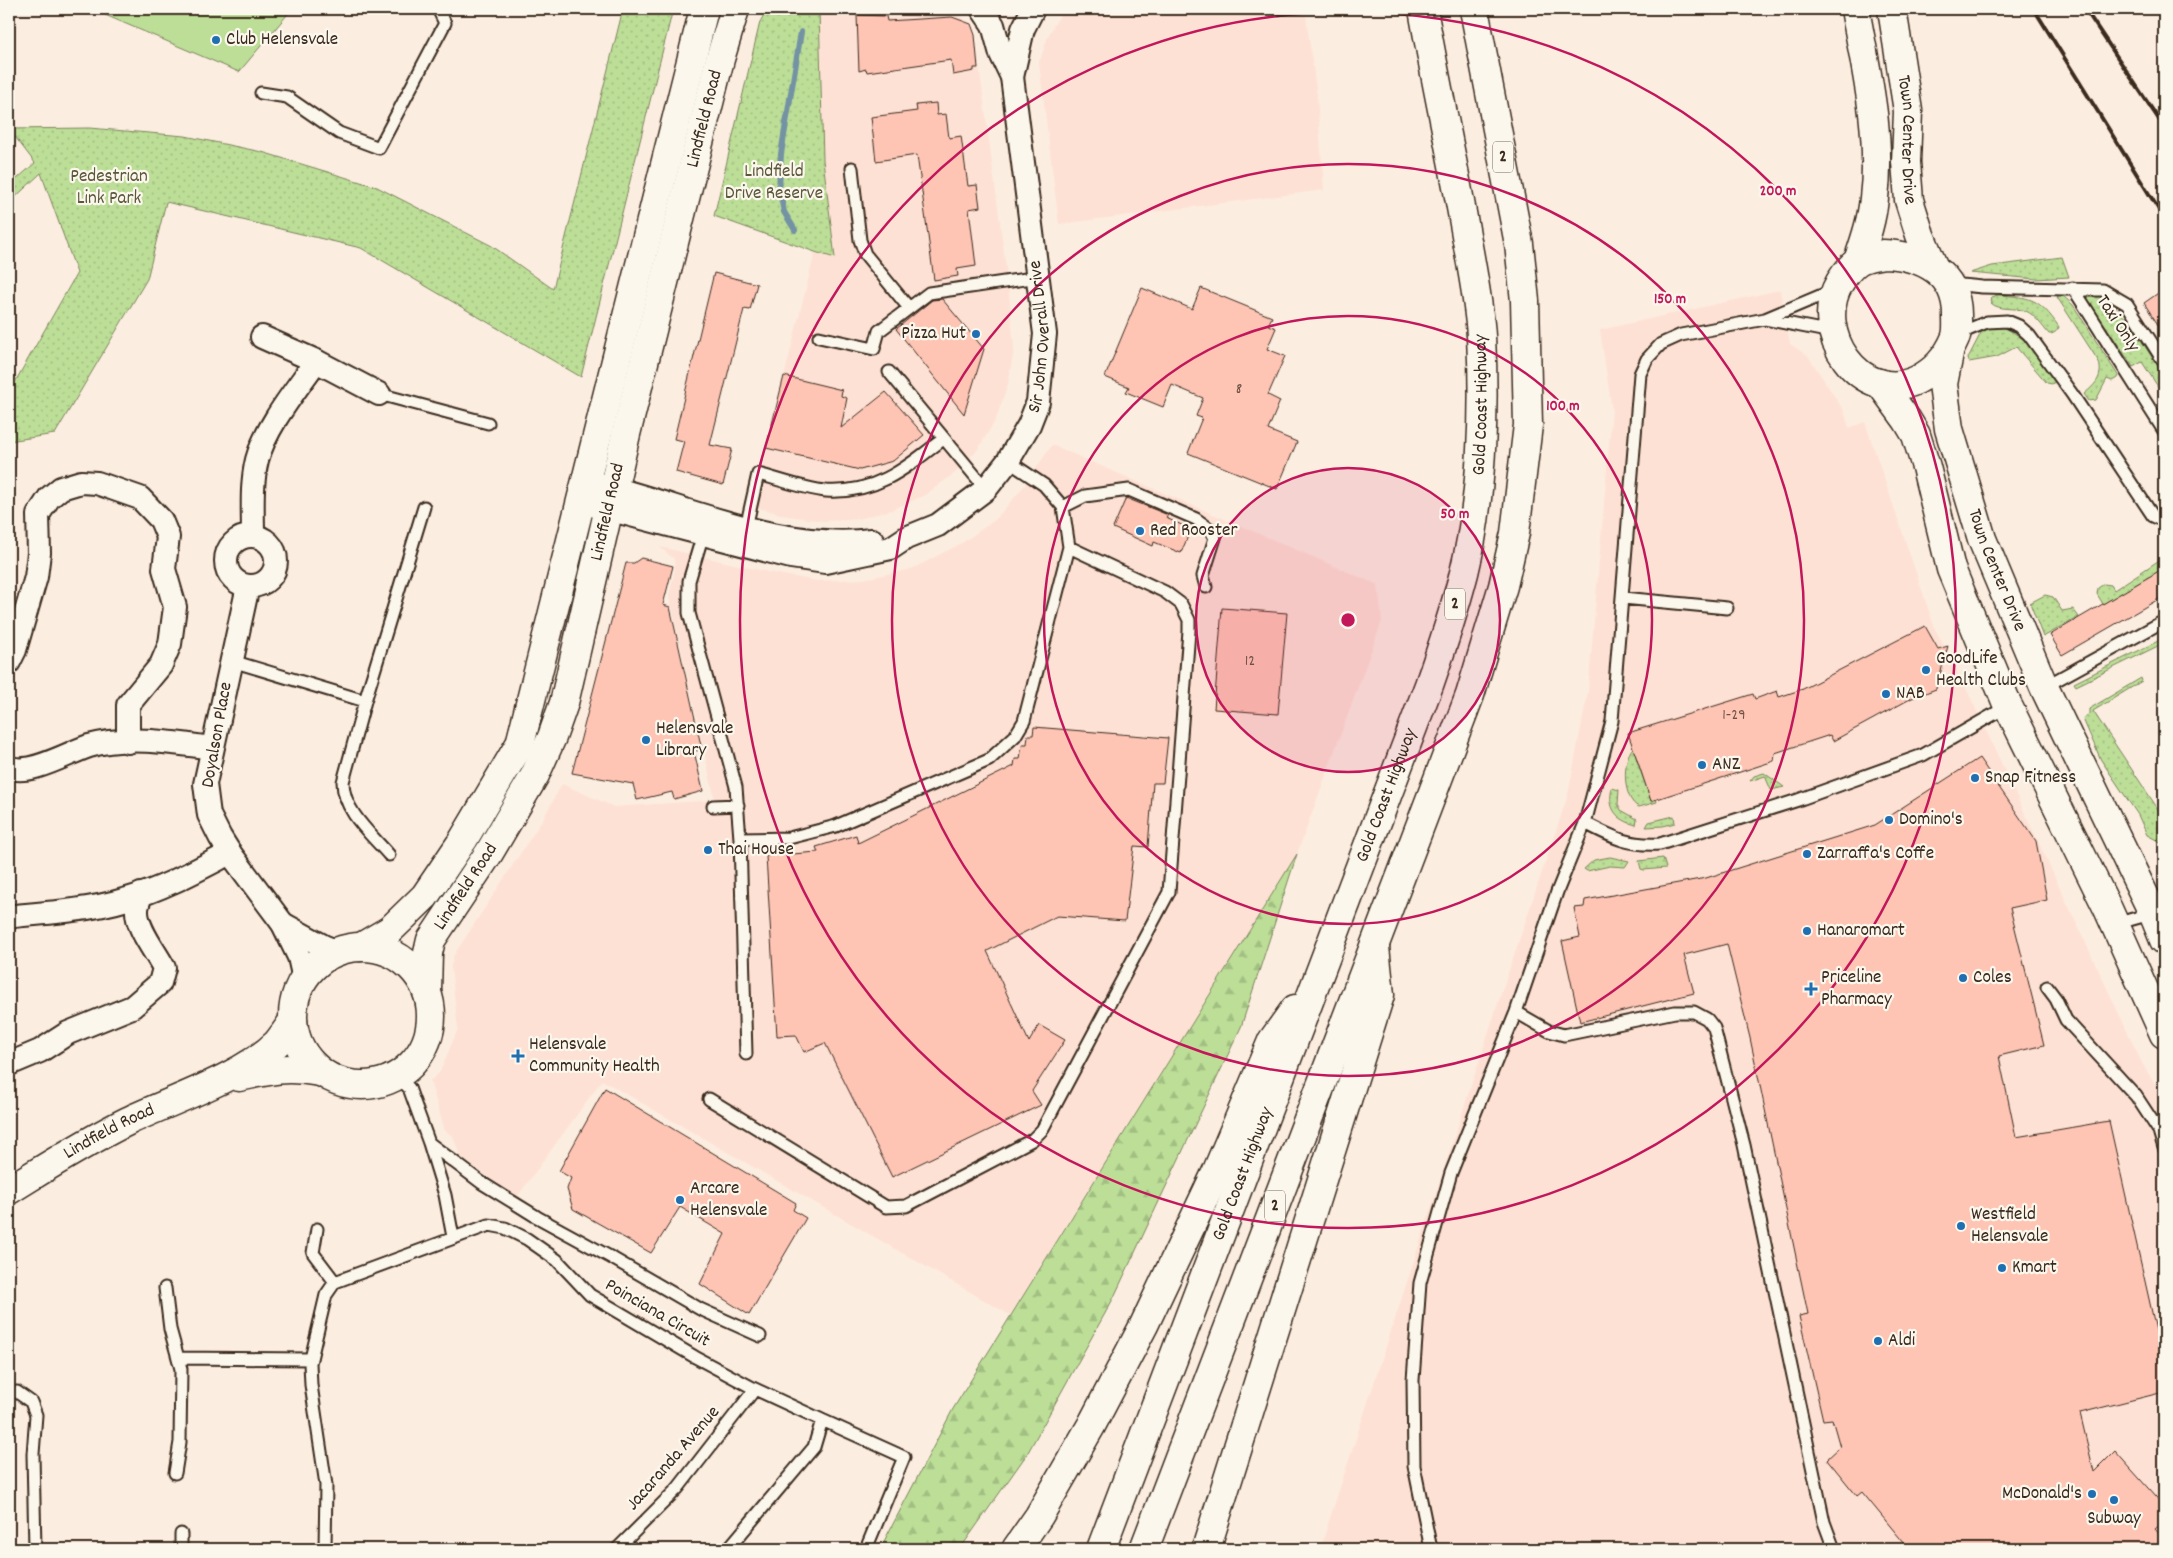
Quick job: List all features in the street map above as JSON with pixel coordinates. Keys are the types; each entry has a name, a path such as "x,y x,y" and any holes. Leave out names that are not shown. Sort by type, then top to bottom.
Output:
{"main road":[{"name":"Lindfield Road","path":"349,949 390,930 425,896 463,840 520,744 704,9"},
{"name":"Lindfield Road","path":"427,990 428,953 432,940 489,853 535,776 564,703 611,499 715,78 735,9"},
{"path":"1402,9 1424,20"},
{"name":"Town Center Drive","path":"1855,9 1870,97 1876,170 1869,228 1858,261"},
{"name":"Town Center Drive","path":"1892,9 1908,111 1906,162 1909,200 1920,235 1940,273"},
{"name":"2","path":"1144,1549 1470,695 1488,638 1513,542 1528,425 1525,301 1519,244 1475,10"},
{"name":"Gold Coast Highway","path":"1101,1549 1429,685 1447,633 1464,572 1481,452 1481,335 1474,278 1424,20"},
{"path":"1883,254 1901,255 1923,261 1940,273 1957,310 1953,344 1929,374 1902,386 1880,383 1864,376 1849,364 1838,349 1832,332 1830,316 1836,289 1846,272 1858,261 1883,254"},
{"name":"Town Center Drive","path":"1953,344 1943,384 1950,429 1982,539 2044,687 2159,910 2164,940"},
{"name":"Town Center Drive","path":"1880,383 1916,435 1926,467 1951,569 2008,706 2115,924 2164,1034"},
{"path":"2008,706 2044,687"},
{"path":"1206,1549 1380,995 1374,944"},
{"path":"349,949 382,950 401,958 416,972 427,990 432,1010 430,1030 424,1048 413,1064 398,1076 378,1084 358,1086 338,1082 320,1072 306,1058 297,1040 293,1021 295,999 304,979 318,963 349,949"},
{"path":"1016,1549 1039,1516 1091,1426 1144,1325 1216,1173 1272,1041 1318,975"},
{"name":"Lindfield Road","path":"9,1190 58,1160 127,1122 215,1082 259,1058 278,1042 293,1021"},
{"name":"Lindfield Road","path":"215,1082 274,1069 297,1068 320,1072"}],"street":[{"name":"Sir John Overall Drive","path":"583,491 744,536 791,557 825,562 891,548 906,538 938,525 986,489 1008,461 1029,425 1038,402 1045,334 1012,77 992,26 982,9"},
{"name":"Sir John Overall Drive","path":"1012,77 1023,29 1033,9"},
{"path":"262,337 316,361 379,394"},
{"path":"253,536 253,480 257,459 266,435 316,361"},
{"path":"9,662 15,650 36,578 39,553 38,515 49,498 61,488 81,482 97,483 140,498 160,520 168,537 164,569 174,606 170,644 161,665 128,705 128,742"},
{"name":"Sir John Overall Drive","path":"611,499 703,534 744,536"},
{"path":"253,536 261,538 272,549 275,556 275,565 272,574 266,581 248,586 232,578 226,562 231,546 238,540 253,536"},
{"name":"Doyalson Place","path":"248,586 205,784 209,815 230,853 283,924 299,957 304,979"},
{"path":"9,767 13,769 33,767 90,746 149,740 212,748"},
{"path":"9,918 108,904 141,894 177,879 230,853"},
{"path":"9,1064 40,1051 68,1033 132,1007 160,983 164,968 155,949 142,933 136,910 141,894"},
{"name":"Doyalson Place","path":"283,924 322,946 349,949"}],"lane":[{"path":"261,93 287,97 339,133 379,148 445,23 438,9"},
{"path":"852,168 860,240 864,254 908,308"},
{"path":"1940,273 1962,285 2103,290 2127,304 2164,362"},
{"path":"819,337 874,349 879,331 929,293 1038,277"},
{"name":"Taxi Only","path":"2073,288 2164,431"},
{"path":"1431,1549 1414,1466 1413,1380 1420,1283 1451,1173 1516,1012 1556,892 1585,822 1612,721 1640,374 1647,359 1661,344 1681,335 1765,319 1836,289"},
{"path":"1765,319 1832,332"},
{"path":"1953,344 1987,322 2007,320 2019,326 2029,335 2072,394 2153,516 2164,521"},
{"path":"889,372 986,489"},
{"path":"379,394 488,422"},
{"path":"744,536 758,474 824,491 855,489 880,482 903,470 943,439"},
{"path":"740,839 789,838 836,826 989,760 1015,736 1024,721 1069,547 1063,507 1044,485 1008,461"},
{"path":"1063,507 1086,496 1129,490 1196,519 1210,530 1215,538 1203,576 1206,587"},
{"path":"389,855 349,808 343,793 343,782 365,701 424,507"},
{"path":"703,534 689,581 690,613 736,787 740,839 746,1054"},
{"path":"709,1099 886,1207 906,1206 1032,1140 1042,1130 1169,892 1189,631 1189,620 1181,604 1165,592 1069,547"},
{"path":"1623,598 1727,608"},
{"path":"2044,687 2164,621"},
{"path":"232,661 365,701"},
{"path":"1585,822 1615,839 1637,844 1660,844 1798,800 1923,755 2008,706"},
{"path":"713,806 738,805"},
{"path":"2115,924 2159,910"},
{"path":"2047,987 2056,999 2066,1020 2136,1096 2159,1131 2164,1148"},
{"path":"1516,1012 1549,1031 1564,1035 1675,1012 1694,1012 1707,1018 1714,1028 1744,1145 1824,1522 1834,1549"},
{"path":"398,1076 409,1088 429,1142 445,1195 453,1237"},
{"path":"429,1142 482,1183 537,1217 700,1309 760,1336"},
{"name":"Poinciana Circuit","path":"335,1282 489,1225 506,1228 527,1239 557,1260 590,1295 695,1357 755,1389 904,1457 866,1549"},
{"path":"317,1229 313,1253 335,1282 326,1295 311,1359 311,1385 326,1486 325,1549"},
{"path":"166,1288 170,1329 182,1369 180,1442 176,1473"},
{"path":"178,1358 311,1359"},
{"name":"Jacaranda Avenue","path":"616,1549 678,1488 755,1389"},
{"path":"17,1392 31,1402 36,1415 33,1454 35,1549"},
{"path":"728,1549 814,1447 822,1420"},
{"path":"181,1534 181,1549"}],"shaded area":[{"path":"819,9 884,18 949,13 961,17 972,25 975,35 1008,283 1014,349 1008,384 996,419 978,449 955,473 925,495 891,510 858,519 822,521 788,516 752,506 815,252 835,257 823,160"},
{"path":"1305,9 1317,97 1324,190 1059,224 1039,63 1048,36 1063,10"},
{"name":"Westfield Helensvale","path":"1780,290 1790,344 1808,356 1844,411 1849,428 1865,422 1935,629 1966,688 2142,1063 2164,1100 2164,1549 1320,1549 1568,795 1588,692 1612,410 1600,330"},
{"path":"1052,445 1378,585 1382,621 1297,854 1010,1315 602,1080 517,1197 461,1158 453,1136 445,1131 430,1081 440,1072 458,1029 451,966 454,955 543,819 562,784 614,807 715,800 669,596 675,569 674,559 660,547 772,573 817,581 864,579 912,569 962,543 995,520 1025,485"}],"green space":[{"name":"Club Helensvale","path":"91,9 292,9 239,72"},
{"name":"Pedestrian Link Park","path":"623,9 673,9 581,377 361,248 166,202 147,279 55,434 9,441 9,383 15,382 77,273 41,173 9,203 9,186 35,163 9,129 89,128 185,136 262,152 377,187 492,246 553,289"},
{"name":"Lindfield Drive Reserve","path":"767,9 819,9 823,160 835,258 714,216 760,22"},
{"path":"2062,257 2069,277 2036,279 1970,273 1992,266"},
{"path":"2061,294 2073,305 2119,377 2112,381 2107,379 2096,400 2089,401 2084,394 2098,380 2100,372 2099,362 2057,297"},
{"path":"2088,294 2094,294 2112,304 2130,323 2164,376 2164,396 2142,362 2133,367 2087,298"},
{"path":"1998,295 2027,298 2033,301 2046,310 2059,327 2058,329 2049,334 2026,311 1994,305 1991,303 1992,297"},
{"path":"2000,326 2018,335 2026,342 2040,356 2056,381 2052,384 2047,383 2016,347 1997,357 1969,362 1968,358 1983,329"},
{"path":"2164,557 2164,568 2103,604 2097,594 2098,588 2104,584 2111,585 2114,590"},
{"path":"2045,595 2053,597 2062,611 2073,609 2079,617 2043,637 2030,603"},
{"path":"2164,638 2164,643 2076,686 2074,683"},
{"path":"2141,678 2142,681 2093,711 2164,818 2164,844 2147,835 2138,815 2101,760 2083,719 2089,714 2089,709"},
{"path":"1633,748 1651,801 1656,799 1657,802 1639,807 1633,803 1629,796 1625,779 1629,753"},
{"path":"1764,773 1784,787 1771,790 1765,776 1750,781 1754,776"},
{"path":"1612,788 1619,790 1618,804 1621,810 1637,819 1636,825 1619,817 1612,808"},
{"path":"1674,816 1675,823 1646,827 1649,822"},
{"path":"1297,854 1241,1027 1113,1299 1027,1454 960,1549 880,1549 953,1409"},
{"path":"1610,857 1629,861 1625,867 1610,866 1587,871 1584,869 1594,860"},
{"path":"1663,858 1666,868 1641,869 1639,861"}],"building":[{"path":"857,15 886,16 887,21 952,17 971,24 975,35 978,68 974,68 974,71 953,75 951,60 867,72 866,69 859,71"},
{"path":"936,103 937,115 946,114 949,138 961,136 968,186 977,185 980,207 969,209 976,266 957,269 958,276 934,280 917,155 876,161 871,117 917,111 916,105"},
{"path":"714,273 757,284 750,310 744,309 710,445 732,449 723,485 676,472 684,441 674,439"},
{"path":"1142,288 1192,309 1201,288 1272,317 1268,325 1276,328 1267,349 1285,356 1268,395 1280,401 1268,430 1297,442 1277,489 1188,453 1202,418 1196,416 1203,398 1172,385 1163,407 1126,392 1129,387 1105,377"},
{"path":"2164,289 2164,334 2144,303"},
{"path":"942,299 984,349 964,414 896,329 932,300"},
{"path":"784,376 842,390 841,396 847,398 841,428 886,392 924,435 893,461 860,470 766,448"},
{"path":"1126,498 1168,515 1166,518 1191,529 1181,553 1154,542 1153,546 1113,528"},
{"path":"641,558 673,566 663,605 670,607 702,750 694,751 703,791 674,799 672,792 637,800 633,784 572,773 626,563 634,563"},
{"path":"2164,568 2164,596 2062,655 2050,635"},
{"path":"1222,608 1287,613 1278,714 1214,709"},
{"path":"1925,626 1938,649 1948,646 1936,689 1912,698 1833,741 1830,735 1775,753 1774,761 1651,801 1628,733 1753,694 1755,699 1777,691 1779,697 1803,689"},
{"path":"1034,727 1168,738 1163,783 1153,783 1148,847 1134,846 1125,921 1057,916 987,951 1029,1042 1039,1025 1065,1040 1032,1091 1041,1105 892,1177 825,1043 804,1052 796,1035 777,1036 766,856 818,852 816,847 856,835 858,843 1014,766 1015,759 1020,759 1022,744 1027,744 1028,735 1033,735"},
{"name":"Westfield Helensvale","path":"1979,758 2036,841 2047,900 2010,908 2044,1045 1999,1056 2016,1137 2109,1121 2164,1366 2164,1392 2080,1413 2094,1472 2115,1451 2164,1506 2164,1522 2155,1529 2164,1539 2164,1549 1909,1549 1862,1492 1857,1496 1827,1459 1840,1447 1832,1419 1823,1420 1799,1316 1808,1314 1750,1038 1727,944 1684,955 1694,993 1580,1022 1562,941 1580,937 1574,908 1584,907 1585,900 1706,878 1875,825"},
{"name":"Arcare Helensvale","path":"605,1088 796,1203 793,1210 806,1218 749,1315 700,1284 725,1234 680,1207 651,1253 573,1209 567,1189 571,1178 559,1171"}],"waterway":[{"path":"795,230 784,212 779,188 781,154 801,32"}],"railway":[{"path":"2034,9 2164,218"},
{"path":"2085,9 2164,127"}],"place":[{"name":"Club Helensvale","path":"216,40"},
{"name":"Pizza Hut","path":"976,334"},
{"name":"Red Rooster","path":"1140,531"},
{"name":"GoodLife Health Clubs","path":"1926,670"},
{"name":"NAB","path":"1886,694"},
{"name":"Helensvale Library","path":"646,740"},
{"name":"ANZ","path":"1702,765"},
{"name":"Snap Fitness","path":"1975,778"},
{"name":"Domino's","path":"1889,820"},
{"name":"Thai House","path":"708,850"},
{"name":"Zarraffa's Coffe","path":"1807,854"},
{"name":"Hanaromart","path":"1807,931"},
{"name":"Coles","path":"1963,978"},
{"name":"Priceline Pharmacy","path":"1811,989"},
{"name":"Helensvale Community Health","path":"518,1056"},
{"name":"Arcare Helensvale","path":"680,1200"},
{"name":"Westfield Helensvale","path":"1961,1226"},
{"name":"Kmart","path":"2002,1268"},
{"name":"Aldi","path":"1878,1341"},
{"name":"McDonald's","path":"2092,1494"},
{"name":"Subway","path":"2114,1500"}]}
